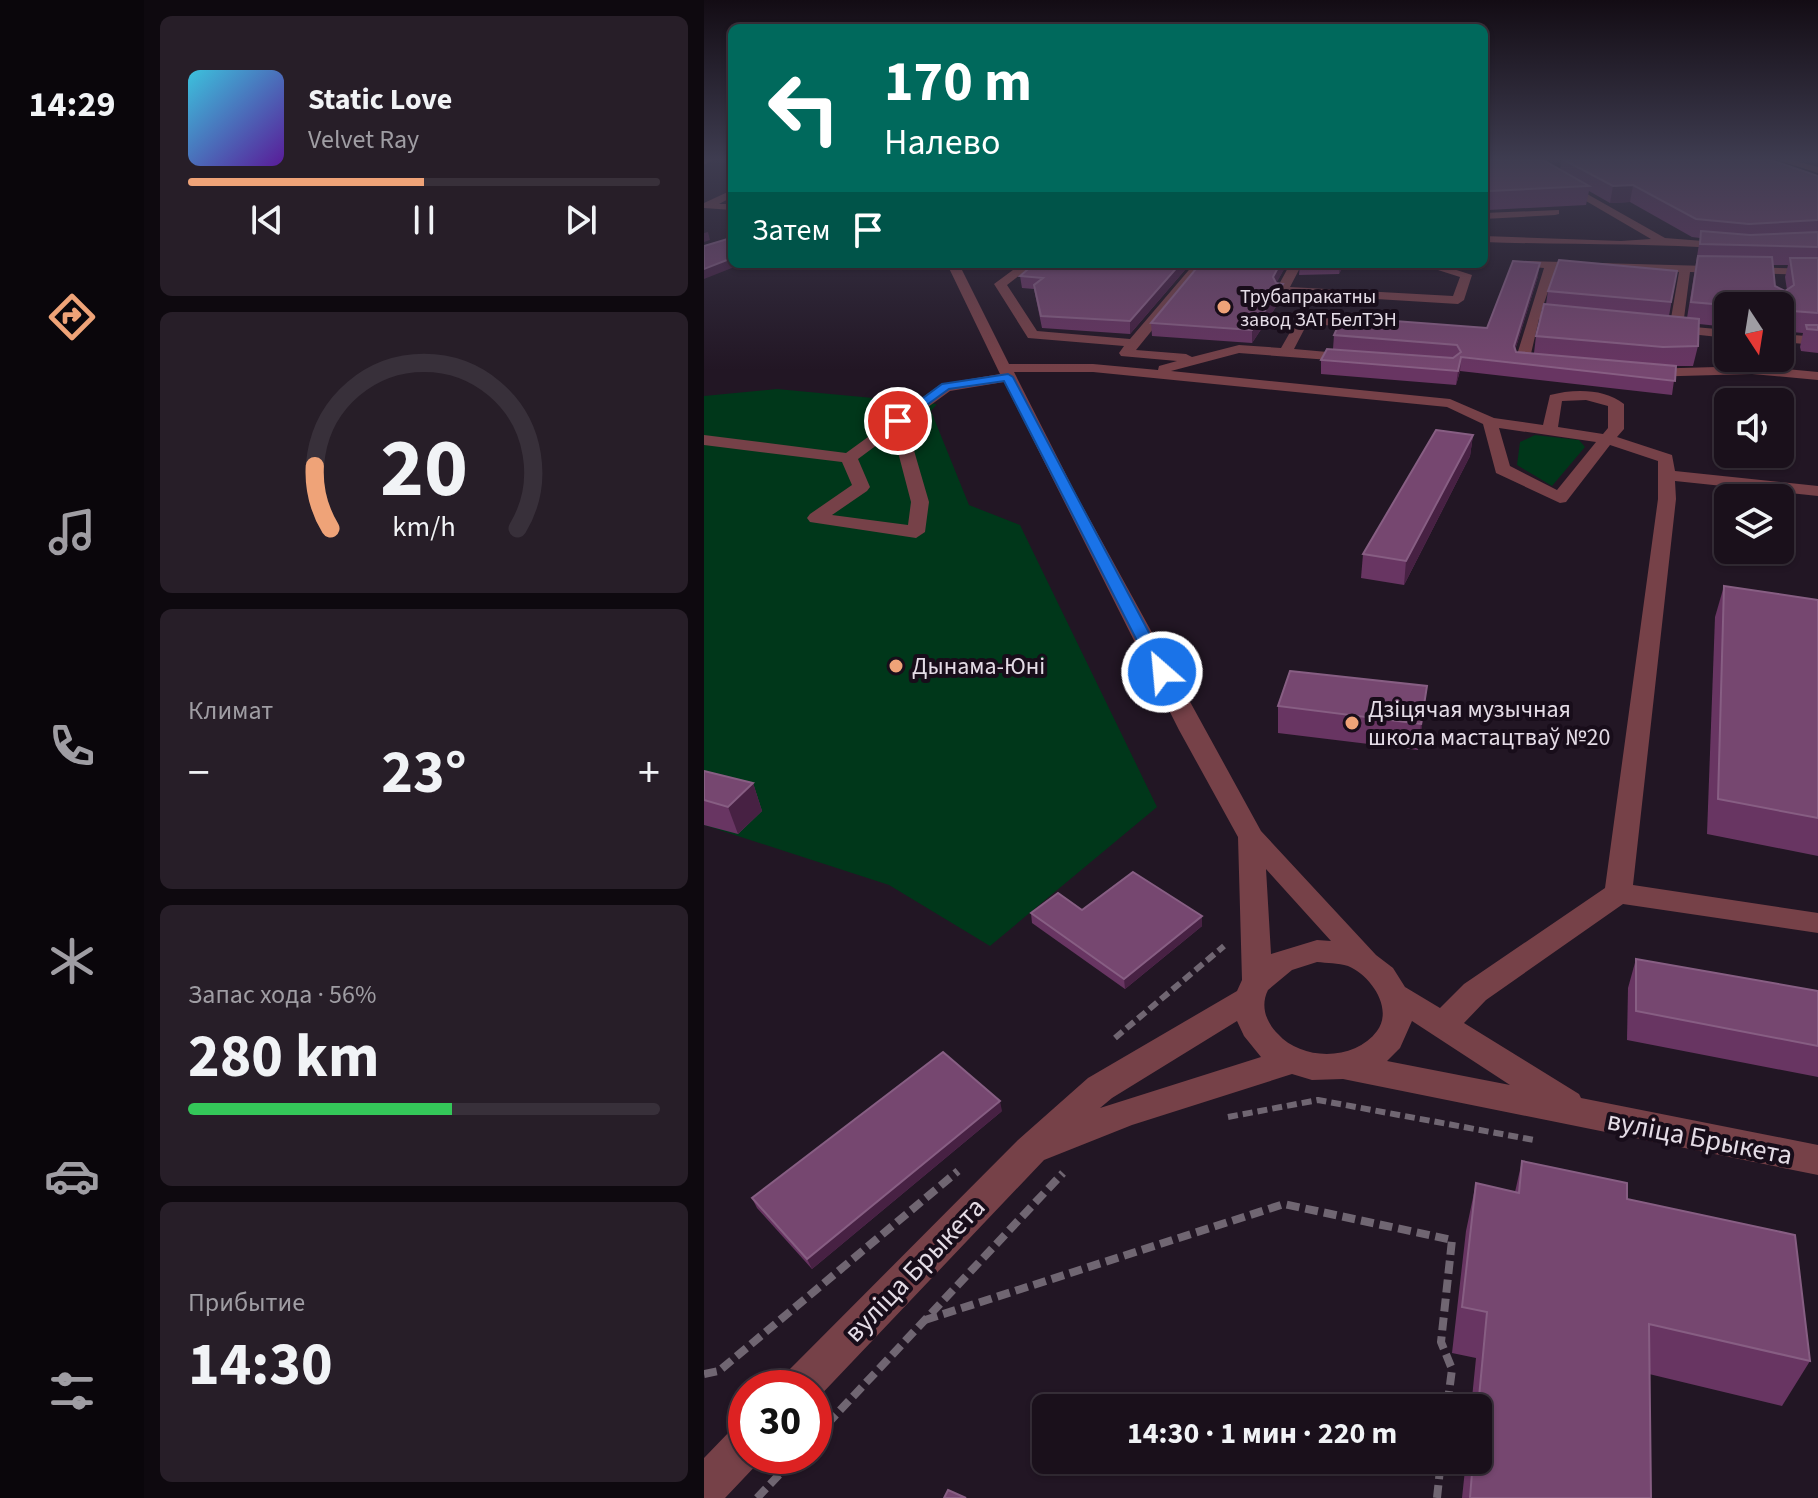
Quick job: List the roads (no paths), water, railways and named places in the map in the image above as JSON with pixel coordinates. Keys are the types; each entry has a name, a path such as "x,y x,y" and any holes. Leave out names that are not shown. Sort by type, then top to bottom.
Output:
{"street":[{"path":"1643,230 1663,241"},
{"path":"1488,247 1663,241 1745,248"},
{"path":"1526,264 1685,269 1777,277 1818,272"},
{"path":"1551,265 1522,361 1568,365"},
{"path":"955,268 1005,372 1191,730 1251,837 1365,961 1384,977 1396,996 1397,1018 1389,1039 1371,1056 1345,1066 1317,1067 1292,1061 1272,1050 1258,1034 1250,1016 1254,989 1251,837"},
{"path":"1022,268 1000,284 1033,335 1134,343"},
{"path":"1197,268 1126,353 1199,359"},
{"path":"1294,268 1282,290 1458,300 1466,275 1440,268"},
{"path":"1676,329 1685,269"},
{"path":"1534,315 1597,321"},
{"path":"1286,352 1303,320 1390,325"},
{"path":"1644,326 1714,333"},
{"path":"1794,339 1818,341"},
{"path":"1150,373 1239,349 1376,360"},
{"path":"704,440 849,458 946,387 1005,372 1062,367 1450,403 1490,422 1607,439 1666,458 1667,499 1618,893"},
{"path":"1628,371 1659,374 1752,370 1818,376"},
{"path":"1490,422 1502,469 1560,498 1616,429 1616,404 1603,398 1567,394 1555,398 1550,431"},
{"path":"849,458 861,487 816,518 916,532 920,502 898,421"},
{"path":"1667,475 1818,491"},
{"path":"1441,1026 1475,992 1618,893 1818,923"},
{"path":"1254,989 1272,965 1293,955 1317,951 1342,953 1365,961"},
{"name":"вуліца Брыкета","path":"817,1370 1030,1151 1100,1088 1254,989"},
{"name":"вуліца Брыкета","path":"1396,996 1582,1113"},
{"name":"вуліца Брыкета","path":"1030,1151 1126,1113 1292,1061"},
{"name":"вуліца Брыкета","path":"1345,1066 1818,1160"},
{"path":"704,1489 728,1464"}],"place":[{"name":"Трубапракатны завод ЗАТ БелТЭН","path":"1224,307"},
{"name":"Дынама-Юні","path":"896,666"},
{"name":"Дзіцячая музычная школа мастацтваў №20","path":"1352,723"}]}
